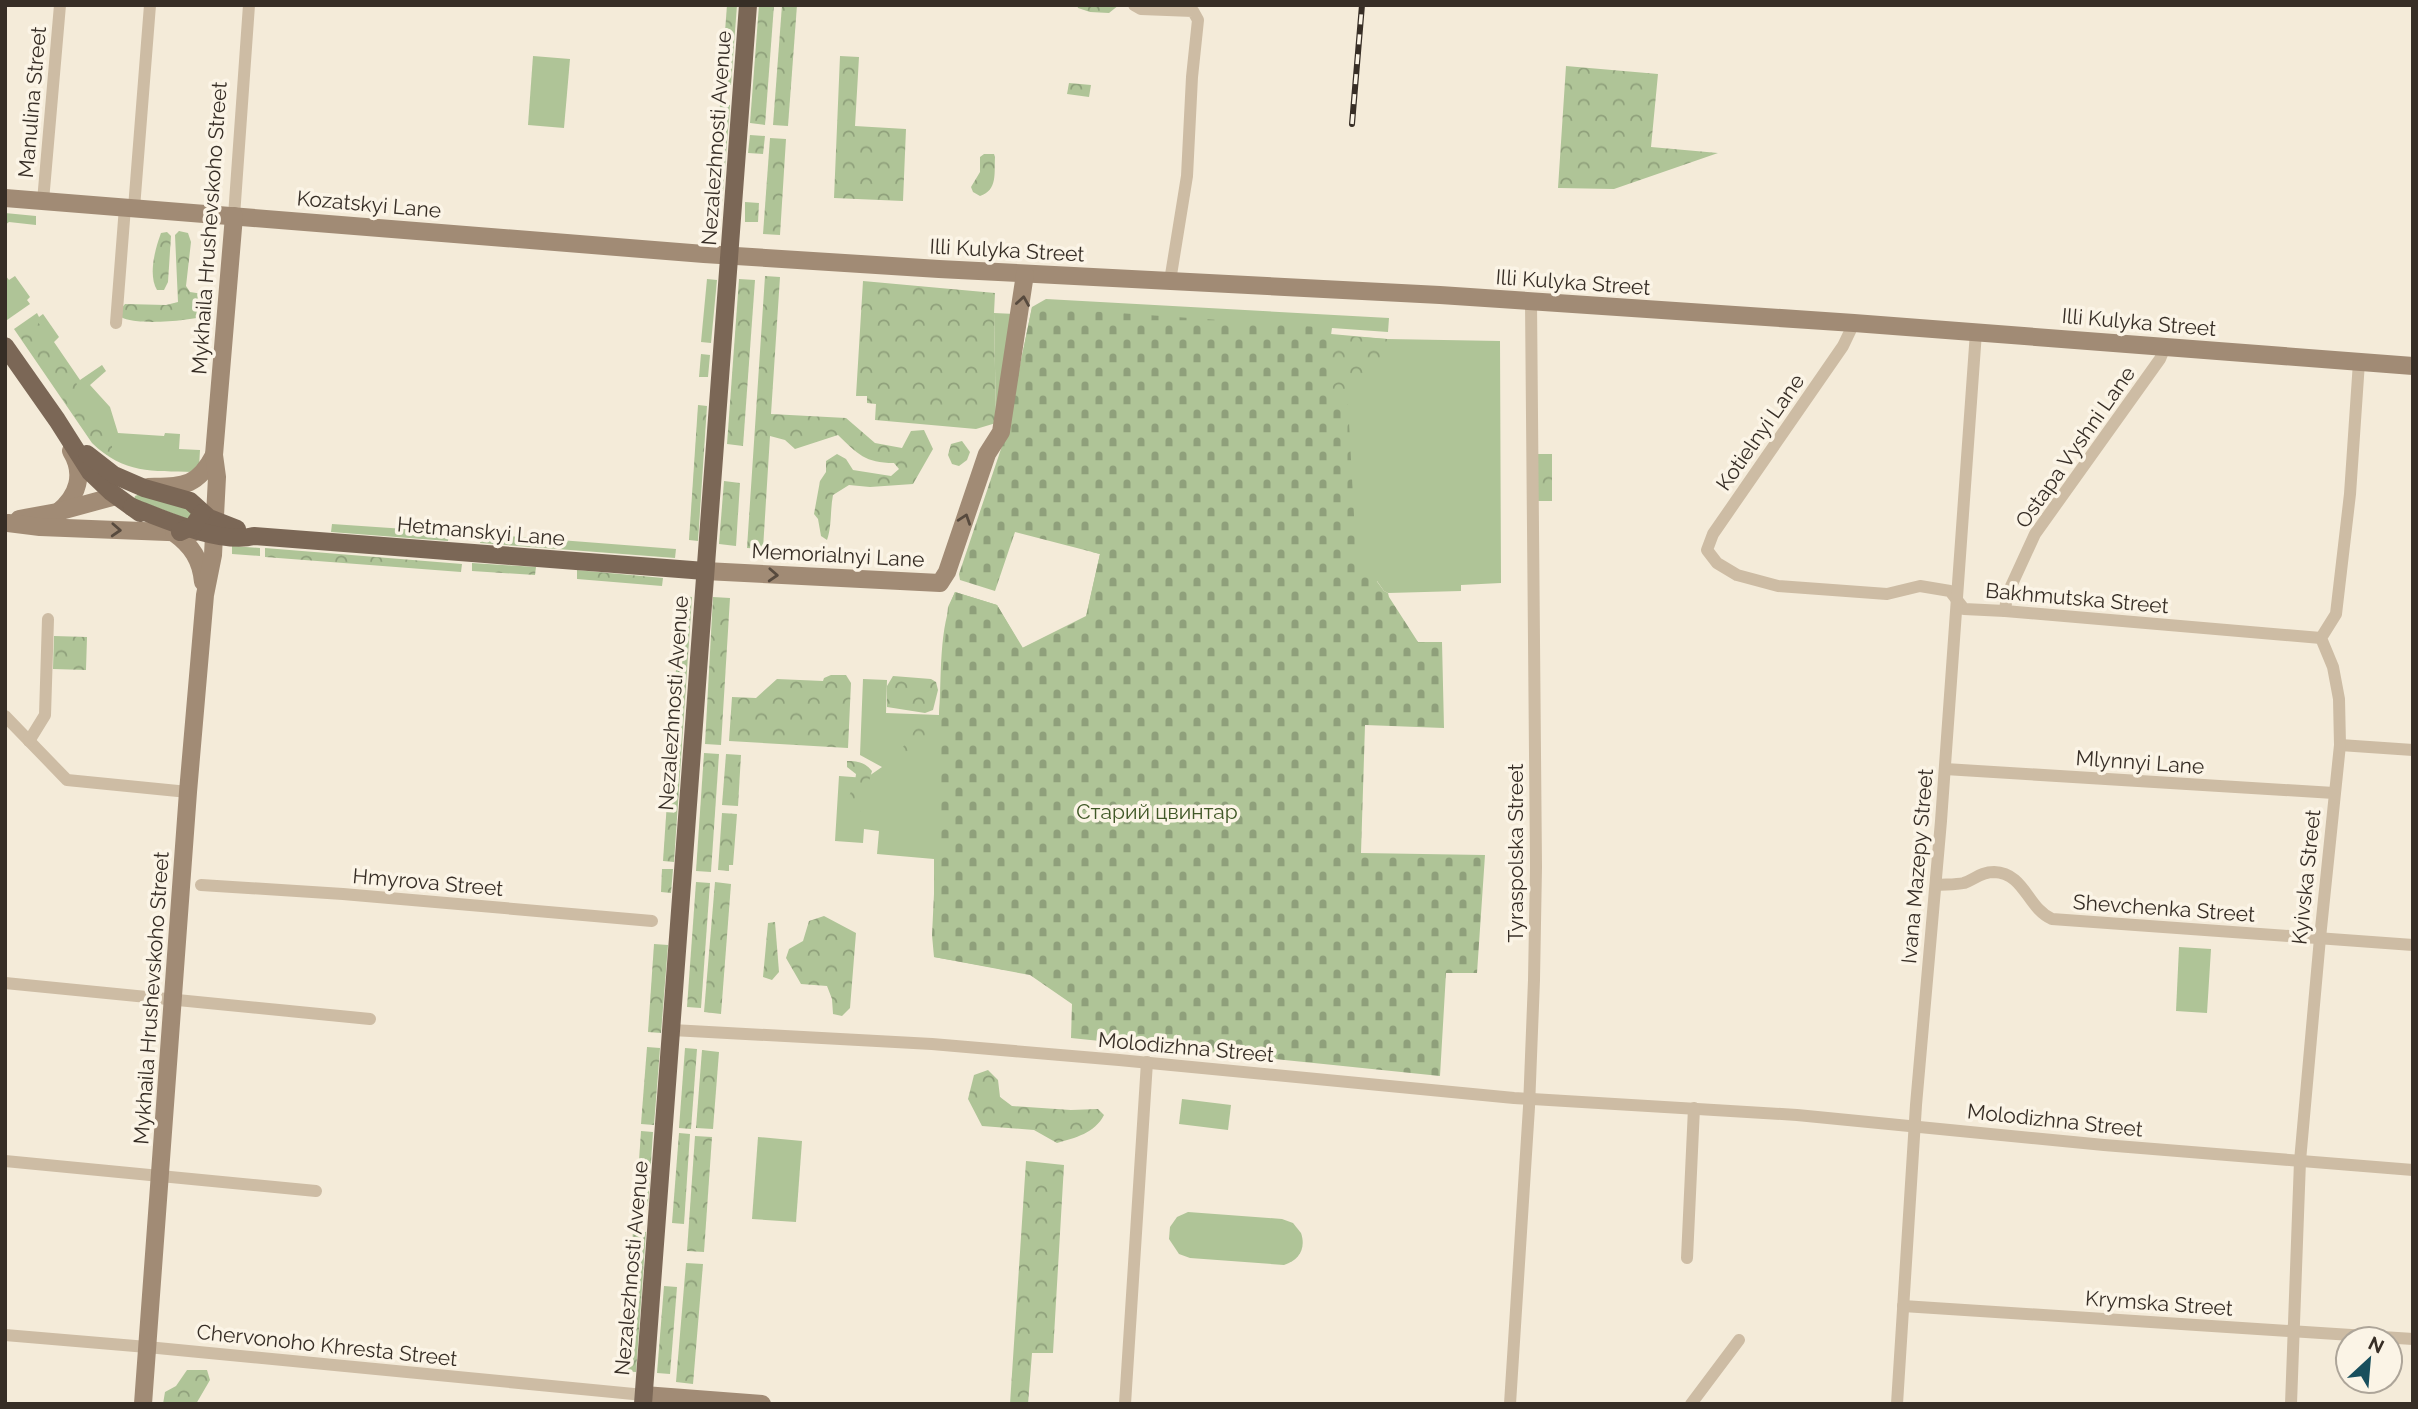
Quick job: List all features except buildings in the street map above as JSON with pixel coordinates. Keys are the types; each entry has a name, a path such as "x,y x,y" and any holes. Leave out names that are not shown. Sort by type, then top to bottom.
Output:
{"main road":[{"name":"Nezalezhnosti Avenue","path":"644,1399 748,5"},
{"path":"5,346 95,478 211,526"},
{"path":"57,420 97,464 114,475 131,495 190,500 200,509 211,526"},
{"name":"Hetmanskyi Lane","path":"211,526 254,536 705,571"}],"street":[{"name":"Manulina Street","path":"43,201 60,5"},
{"path":"116,323 150,5"},
{"name":"Mykhaila Hrushevskoho Street","path":"143,1404 188,792 216,482 214,455 249,5"},
{"path":"1134,5 1141,9 1193,11 1198,20 1184,202 1170,281"},
{"name":"Kozatskyi Lane","path":"5,198 730,256"},
{"name":"Illi Kulyka Street","path":"730,256 1854,323 2413,366"},
{"name":"Memorialnyi Lane","path":"705,571 940,583 947,572 987,454 1001,432 1025,274"},
{"name":"Tyraspolska Street","path":"1510,1404 1530,1098 1535,867 1531,302"},
{"name":"Kotielnyi Lane","path":"1717,563 1707,550 1713,534 1843,346 1854,323"},
{"name":"Ivana Mazepy Street","path":"1897,1404 1914,1125 1936,885 1976,332"},
{"name":"Ostapa Vyshni Lane","path":"2005,611 2007,595 2035,534 2160,359 2165,347"},
{"path":"2321,638 2336,614 2350,494 2359,362"},
{"path":"57,420 59,433 76,460 79,476 70,500 57,520"},
{"path":"57,520 131,495 194,481 206,470 214,455"},
{"path":"7,523 24,517 211,526"},
{"path":"211,526 220,544 208,566 192,549 211,526"},
{"name":"Bakhmutska Street","path":"1717,563 1737,575 1778,586 1886,594 1920,586 1950,591 1964,609 2321,638"},
{"path":"29,741 45,715 48,619"},
{"name":"Kyivska Street","path":"2291,1404 2300,1161 2340,744 2339,699 2333,667 2321,638"},
{"path":"5,717 67,780 188,792"},
{"path":"2340,744 2413,750"},
{"name":"Mlynnyi Lane","path":"1945,769 2334,793"},
{"name":"Shevchenka Street","path":"1936,885 1965,883 1983,873 1995,872 2015,878 2042,915 2052,919 2413,945"},
{"name":"Hmyrova Street","path":"201,886 343,894 652,920"},
{"path":"5,984 370,1019"},
{"name":"Molodizhna Street","path":"673,1030 932,1044 1530,1098 1914,1125 2104,1145 2413,1170"},
{"path":"1125,1404 1147,1062"},
{"path":"1687,1258 1695,1108"},
{"path":"5,1161 316,1191"},
{"name":"Krymska Street","path":"1903,1307 2413,1339"},
{"name":"Chervonoho Khresta Street","path":"5,1335 147,1346 644,1399"},
{"path":"1691,1404 1739,1340"},
{"path":"644,1399 762,1404"}],"green space":[{"path":"727,5 737,5 731,85 721,85"},
{"path":"759,5 774,5 765,125 750,123"},
{"path":"782,5 797,5 788,126 773,125"},
{"path":"1077,5 1119,5 1109,13 1090,12 1078,8"},
{"path":"533,56 570,59 564,128 528,125"},
{"path":"840,56 859,57 855,126 906,129 903,201 834,198"},
{"path":"1566,66 1658,74 1651,147 1718,153 1614,189 1558,188"},
{"path":"1069,83 1091,85 1089,97 1067,94"},
{"path":"720,104 730,105 721,217 712,216"},
{"path":"750,135 765,136 763,154 748,153"},
{"path":"770,138 786,139 780,235 763,234"},
{"path":"994,154 995,175 990,190 980,196 973,192 971,187 980,172 980,157"},
{"path":"745,202 759,203 758,222 745,222"},
{"path":"5,213 36,216 36,225 9,222 5,225"},
{"path":"179,231 188,233 191,242 186,286 190,292 209,295 211,306 208,315 164,322 128,320 121,317 120,310 125,304 166,305 178,302 175,235"},
{"path":"167,232 171,236 168,282 164,290 157,290 153,277 153,262 161,233"},
{"path":"5,275 9,280 15,276 30,297 27,300 30,304 7,320"},
{"path":"765,276 780,277 771,414 846,418 875,443 902,448 911,431 924,430 933,449 913,484 870,487 849,485 833,495 827,540 821,536 818,519 814,514 820,481 826,472 826,461 837,454 846,459 853,470 891,476 899,469 894,463 863,456 838,435 795,449 785,440 770,436 763,549 747,548"},
{"path":"707,279 717,280 711,343 701,342"},
{"path":"739,279 755,280 743,446 727,444"},
{"path":"863,281 995,293 996,423 976,429 875,420 876,404 867,403 867,396 856,396"},
{"name":"Старий цвинтар","path":"1046,299 1389,318 1388,332 1332,328 1331,334 1387,339 1500,341 1501,583 1461,585 1461,591 1388,593 1377,581 1073,1004 1030,974 934,957 934,859 877,854 879,831 864,829 863,843 835,841 839,776 866,778 882,767 860,755 863,679 887,680 886,713 939,715 943,637 955,592 997,605 1022,648 1086,616 1100,554 1092,552 1006,434 1032,307"},
{"name":"Старий цвинтар","path":"1032,307 1331,328 1333,404 1348,404 1356,553 1388,593 1418,642 1442,642 1444,728 1365,725 1361,853 1485,855 1477,973 1446,973 1440,1076 1071,1038 1072,1004 1030,975 934,957 932,935 940,770 939,715 948,607 955,592 997,605 1023,648 1086,617 1100,554 1015,532 995,591 960,580 959,574 1006,434"},
{"path":"37,313 39,317 43,314 59,337 54,342 80,380 102,365 106,371 90,385 110,407 118,433 164,436 165,433 180,434 179,449 200,450 199,467 193,472 139,469 116,460 92,443 14,329"},
{"path":"994,313 1015,314 996,422"},
{"path":"27,322 37,322 44,328 75,379 80,394 112,431 110,455 91,440 19,335 20,328"},
{"path":"1331,335 1387,339 1383,365 1362,379 1348,404 1333,405"},
{"path":"701,354 710,355 708,377 699,377"},
{"path":"698,405 707,406 698,541 689,540"},
{"path":"962,441 970,452 967,460 959,466 952,464 948,455 951,444"},
{"path":"1537,454 1552,454 1552,501 1537,501"},
{"path":"724,481 740,483 736,546 719,544"},
{"path":"140,494 187,508 195,513 193,521 134,499"},
{"path":"332,524 449,532 448,541 331,532"},
{"path":"481,534 676,549 675,558 480,543"},
{"path":"232,546 260,548 260,556 232,554"},
{"path":"265,548 462,564 461,572 265,557"},
{"path":"472,563 536,567 535,575 472,571"},
{"path":"577,570 663,578 662,586 577,579"},
{"path":"681,596 692,597 674,862 663,861"},
{"path":"713,597 730,598 721,745 705,744"},
{"path":"54,636 87,637 86,670 53,669"},
{"path":"831,675 846,675 851,683 848,748 729,741 732,697 756,698 777,679 823,681"},
{"path":"893,676 931,679 936,682 938,690 933,710 925,713 887,707 887,686"},
{"path":"924,725 931,737 925,757 911,761 904,753 903,747 917,727"},
{"path":"704,753 719,754 711,872 696,871"},
{"path":"726,754 741,755 738,806 722,805"},
{"path":"847,761 861,763 872,771 860,812 849,796 856,774 847,767"},
{"path":"722,813 737,814 733,865 729,865 729,871 718,870"},
{"path":"662,869 673,869 671,893 661,892"},
{"path":"696,882 710,883 701,1008 687,1007"},
{"path":"715,882 731,884 721,1014 704,1012"},
{"path":"824,916 856,933 850,1008 842,1016 833,1014 832,999 827,986 801,984 786,958 789,949 803,941 809,921"},
{"path":"775,922 779,972 772,980 763,977 768,923"},
{"path":"654,944 668,945 661,1033 648,1032"},
{"path":"2179,947 2211,949 2207,1013 2176,1011"},
{"path":"647,1047 660,1048 654,1125 641,1124"},
{"path":"685,1048 697,1049 691,1129 679,1128"},
{"path":"702,1050 719,1052 713,1129 696,1128"},
{"path":"988,1070 998,1080 1000,1097 1012,1106 1098,1109 1104,1115 1090,1130 1057,1143 1034,1130 982,1126 968,1099 974,1075"},
{"path":"1182,1099 1231,1105 1228,1130 1179,1124"},
{"path":"641,1131 653,1132 648,1206 636,1205"},
{"path":"679,1133 690,1134 684,1224 672,1223"},
{"path":"695,1136 712,1137 704,1252 687,1251"},
{"path":"758,1137 802,1141 796,1222 752,1219"},
{"path":"1026,1161 1064,1165 1053,1353 1032,1353 1028,1404 1010,1404"},
{"path":"1188,1212 1282,1219 1293,1223 1301,1233 1302,1248 1298,1257 1284,1265 1190,1258 1179,1254 1169,1239 1170,1227 1177,1217"},
{"path":"633,1231 646,1232 636,1372 622,1371"},
{"path":"686,1263 703,1264 693,1384 676,1382"},
{"path":"664,1286 677,1287 670,1374 657,1373"},
{"path":"187,1370 207,1370 210,1380 196,1404 163,1404 165,1392 176,1386"}],"railway":[{"path":"1352,124 1362,5"}]}
